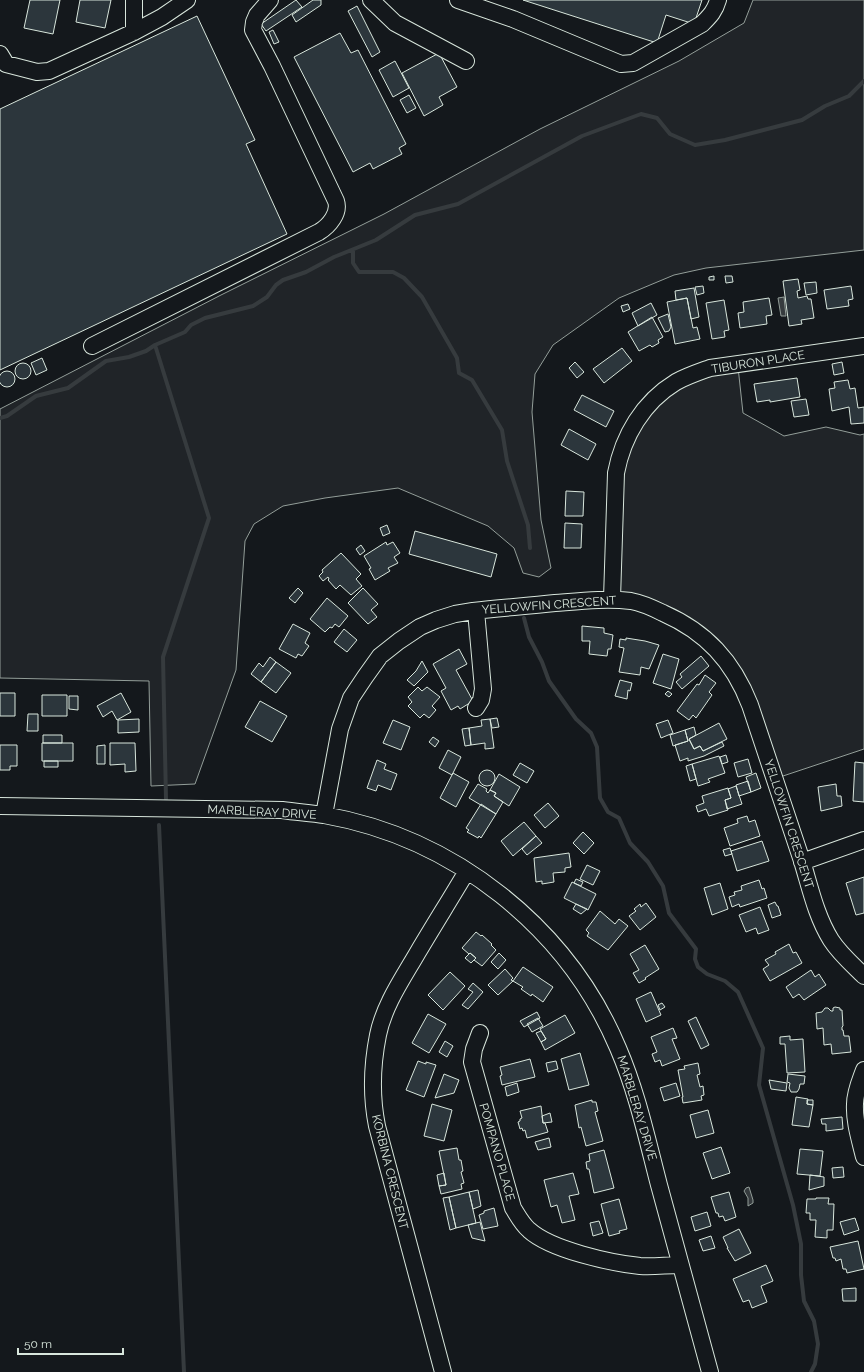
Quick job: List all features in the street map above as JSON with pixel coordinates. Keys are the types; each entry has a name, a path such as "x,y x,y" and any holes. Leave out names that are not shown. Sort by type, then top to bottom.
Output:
{"street":[{"path":"134,0 134,32"},
{"path":"92,346 319,232 326,228 334,217 337,205 336,200 272,66 253,30 257,15 270,0"},
{"path":"371,0 395,23 466,61"},
{"path":"458,0 513,19 621,64 633,63 702,24 712,15 718,0"},
{"path":"0,54 6,64 37,72 49,71 134,32 162,17 184,1"},
{"name":"TIBURON PLACE","path":"612,599 616,473 619,457 636,420 649,405 676,382 710,368 864,346"},
{"name":"YELLOWFIN CRESCENT","path":"324,815 337,739 351,698 380,656 402,639 427,624 455,614 476,611 612,599 649,606 685,623 705,638 732,667 743,686 750,705 802,862 813,901 831,940 842,954 864,976"},
{"path":"476,611 483,689 482,700 476,708"},
{"name":"MARBLERAY DRIVE","path":"0,806 275,810 324,815 374,828 440,854 488,884 519,909 545,934 565,957 581,979 601,1013 619,1049 633,1087 710,1372"},
{"path":"802,862 864,840"},
{"name":"KORBINA CRESCENT","path":"443,1372 377,1126 373,1107 373,1073 378,1034 395,991 467,871"},
{"name":"POMPANO PLACE","path":"480,1033 472,1057 473,1067 513,1208 522,1222 529,1230 545,1240 563,1248 587,1255 641,1266 680,1265"},
{"path":"864,1070 855,1102 855,1119 864,1157"}],"shaded area":[{"path":"753,0 864,0 864,250 706,268 674,275 619,298 553,345 535,374 532,412 541,520 551,568 539,577 523,573 514,548 488,526 398,488 325,498 283,506 254,524 245,541 236,670 195,784 151,786 149,681 0,678 0,409 221,295 384,214 540,129 679,61 744,23"},
{"path":"784,297 786,316 781,316 778,298"},
{"path":"738,367 743,413 784,436 826,427 860,435 864,434 864,749 777,778 720,650 614,598 618,472 627,439 677,383"},
{"path":"749,1187 753,1203 748,1206 748,1198 744,1191"}],"building":[{"path":"30,0 60,0 53,34 24,28"},
{"path":"80,0 111,0 105,28 76,22"},
{"path":"296,0 302,7 266,31 261,24"},
{"path":"313,0 321,0 321,5 296,22 292,15"},
{"path":"523,0 702,0 694,24 666,15 657,43"},
{"path":"357,6 380,52 372,57 348,11"},
{"path":"197,16 255,140 246,144 287,234 0,370 0,109"},
{"path":"273,30 279,42 274,44 269,32"},
{"path":"340,33 351,53 358,50 406,144 399,148 402,154 373,169 370,163 353,172 294,57"},
{"path":"439,53 457,87 439,97 443,105 424,116 402,73"},
{"path":"395,61 409,88 393,97 379,70"},
{"path":"409,95 416,108 407,113 400,100"},
{"path":"714,276 714,280 709,280 709,277"},
{"path":"725,276 732,276 733,282 726,283"},
{"path":"798,279 800,290 797,291 798,298 807,296 808,299 811,299 814,318 801,320 802,324 789,326 783,281"},
{"path":"816,282 817,293 806,295 804,283"},
{"path":"703,286 704,293 697,295 695,287"},
{"path":"851,286 853,299 848,300 849,306 827,309 824,290"},
{"path":"694,288 699,317 691,319 687,298 676,300 675,291"},
{"path":"687,298 693,328 697,327 700,339 675,344 667,302"},
{"path":"769,298 772,315 766,316 767,324 740,328 738,313 744,312 743,302"},
{"path":"724,300 729,330 724,331 725,337 712,339 706,303"},
{"path":"651,303 657,315 638,326 632,313"},
{"path":"628,304 630,309 623,312 621,306"},
{"path":"668,314 671,327 669,331 665,332 658,318"},
{"path":"652,317 663,337 658,340 659,343 652,347 650,345 639,351 628,332"},
{"path":"622,348 632,361 604,383 593,369"},
{"path":"42,358 47,370 36,375 31,363"},
{"path":"575,362 584,372 577,378 569,368"},
{"path":"842,362 844,373 834,375 832,364"},
{"path":"23,363 29,365 31,371 29,377 23,379 17,377 15,371 17,365"},
{"path":"7,371 13,373 15,379 13,385 7,387 1,385 -1,379 1,373"},
{"path":"797,378 800,397 770,402 770,400 757,402 754,384"},
{"path":"848,380 850,389 855,388 858,408 864,407 864,423 851,424 849,407 832,411 829,389 835,388 834,382"},
{"path":"582,395 614,411 606,427 574,410"},
{"path":"806,399 809,415 794,417 791,401"},
{"path":"569,429 596,444 588,460 561,445"},
{"path":"566,491 584,492 583,516 565,516"},
{"path":"565,523 582,524 581,548 564,548"},
{"path":"387,525 390,533 383,536 380,528"},
{"path":"415,531 497,554 491,577 409,554"},
{"path":"386,542 387,545 393,542 400,553 394,557 398,563 388,568 390,571 375,580 369,569 371,568 364,556"},
{"path":"361,545 365,551 360,555 356,549"},
{"path":"341,553 361,574 356,579 362,586 351,595 340,585 336,589 328,580 328,577 323,581 319,576 323,572 322,570"},
{"path":"298,588 303,593 295,603 289,598"},
{"path":"363,588 378,604 371,610 377,617 368,624 348,603"},
{"path":"327,598 348,616 339,627 335,624 332,628 330,627 325,632 310,619"},
{"path":"293,624 310,633 305,643 309,646 302,656 298,654 296,658 279,649"},
{"path":"582,626 604,628 604,633 613,635 611,649 608,649 607,656 589,654 590,641 582,641"},
{"path":"344,629 357,640 347,652 334,642"},
{"path":"626,638 659,645 649,669 641,667 640,675 619,672 624,648 619,647 620,639 626,640"},
{"path":"459,649 467,664 456,670 473,701 460,709 458,706 451,710 441,691 446,688 433,664"},
{"path":"663,654 679,659 671,689 653,683"},
{"path":"701,656 709,666 682,689 676,682 682,677 680,674"},
{"path":"270,657 276,662 261,682 251,674 259,663 263,667"},
{"path":"422,661 428,672 414,686 407,680 416,671"},
{"path":"276,662 291,673 276,693 261,682"},
{"path":"705,675 716,683 709,692 712,695 696,718 693,715 689,720 677,711 697,684 699,685"},
{"path":"620,680 632,683 630,691 628,690 627,699 615,696"},
{"path":"418,687 422,691 427,687 440,697 432,706 436,710 429,718 424,714 420,718 408,706 412,702 408,697"},
{"path":"668,691 672,694 669,697 665,694"},
{"path":"0,693 15,693 15,716 0,716"},
{"path":"121,693 131,712 117,720 112,711 103,717 97,706"},
{"path":"42,695 67,695 67,716 42,716"},
{"path":"69,696 78,696 78,710 69,709"},
{"path":"260,701 287,716 272,742 245,727"},
{"path":"28,714 38,714 38,731 27,731"},
{"path":"497,718 499,727 492,728 490,719"},
{"path":"139,719 139,732 118,733 118,720"},
{"path":"490,719 494,748 485,749 485,743 471,745 469,728 482,726 481,720"},
{"path":"393,720 410,727 401,750 383,743"},
{"path":"668,720 673,733 661,738 656,724"},
{"path":"719,723 727,739 703,751 700,746 694,749 689,739"},
{"path":"694,727 696,735 689,739 694,749 700,746 703,751 722,742 724,746 704,756 688,761 688,758 680,761 675,745 688,741 685,730"},
{"path":"469,728 471,745 465,746 462,729"},
{"path":"685,730 688,741 673,746 670,735"},
{"path":"43,735 62,735 62,743 43,743"},
{"path":"433,737 439,741 435,747 429,742"},
{"path":"42,743 73,743 73,761 42,761"},
{"path":"110,743 135,743 136,771 125,772 125,764 110,765"},
{"path":"0,745 17,745 17,766 10,766 10,770 0,770"},
{"path":"105,745 105,764 97,764 97,746"},
{"path":"448,750 461,757 452,775 439,768"},
{"path":"726,755 728,762 722,764 720,757"},
{"path":"719,756 725,773 708,779 710,782 698,786 692,764"},
{"path":"748,759 752,773 738,777 734,763"},
{"path":"377,760 386,764 384,769 397,774 391,790 378,785 376,791 367,788"},
{"path":"44,761 58,761 58,767 44,767"},
{"path":"855,762 864,763 864,802 853,801"},
{"path":"520,763 534,771 527,783 513,775"},
{"path":"692,764 696,779 690,781 686,766"},
{"path":"487,770 493,772 495,778 493,784 487,786 481,784 479,778 481,772"},
{"path":"453,773 469,782 456,807 440,798"},
{"path":"756,773 761,788 751,792 746,777"},
{"path":"499,774 520,787 509,806 494,796 496,793 490,790"},
{"path":"748,781 751,792 739,796 736,785"},
{"path":"478,784 487,789 486,791 488,793 490,790 496,793 494,796 503,802 496,814 469,798"},
{"path":"836,784 837,796 841,796 842,806 821,811 818,787"},
{"path":"736,786 742,804 727,809 725,800 731,798 728,789"},
{"path":"728,788 731,798 725,800 728,810 709,816 706,809 698,812 696,806 704,803 702,796"},
{"path":"548,803 559,816 545,828 534,815"},
{"path":"481,804 496,814 481,838 479,836 478,838 467,832 469,830 466,828"},
{"path":"747,816 749,822 755,820 760,836 730,846 724,828 738,823 737,819"},
{"path":"524,822 536,836 513,856 501,841"},
{"path":"583,832 594,843 584,854 573,843"},
{"path":"536,836 542,843 527,855 522,849"},
{"path":"762,841 769,861 737,871 731,851"},
{"path":"730,848 732,854 725,856 723,850"},
{"path":"569,853 571,867 565,868 565,872 553,873 554,882 542,884 542,881 536,882 534,858"},
{"path":"587,865 600,871 593,885 580,879"},
{"path":"864,877 864,913 856,915 846,883"},
{"path":"576,879 583,882 581,886 574,883"},
{"path":"759,880 762,889 764,888 767,898 740,907 739,904 732,907 729,897 735,895 734,892 742,890 741,886"},
{"path":"572,882 596,894 588,910 564,898"},
{"path":"720,883 728,909 712,915 704,888"},
{"path":"775,902 781,915 772,918 768,905"},
{"path":"646,903 656,917 640,930 629,916 636,911 634,909 640,904 641,907"},
{"path":"576,904 587,909 581,914 573,909"},
{"path":"760,907 769,930 758,934 756,928 746,932 739,915"},
{"path":"600,911 615,924 619,919 628,926 608,950 587,936 589,933 586,930"},
{"path":"476,932 492,944 491,945 496,950 482,966 474,960 476,958 462,948"},
{"path":"789,944 793,953 796,952 802,963 770,981 763,969 769,965 765,960"},
{"path":"645,945 659,969 639,983 633,973 639,970 630,954"},
{"path":"470,953 476,958 471,963 465,958"},
{"path":"499,953 506,960 498,969 491,962"},
{"path":"523,967 553,987 543,1002 532,994 531,996 521,989 523,987 513,981"},
{"path":"505,969 513,978 511,980 513,981 498,995 488,985"},
{"path":"811,970 815,977 819,974 826,985 804,1000 799,994 793,998 786,987"},
{"path":"450,972 465,986 443,1010 428,995"},
{"path":"473,983 483,992 468,1009 462,1005 473,992 468,989"},
{"path":"651,992 661,1015 646,1022 636,999"},
{"path":"662,1003 665,1007 660,1010 658,1005"},
{"path":"835,1007 842,1010 842,1030 844,1036 849,1036 851,1052 832,1054 831,1044 824,1045 823,1028 817,1029 816,1013 822,1012 825,1008 833,1011 833,1008"},
{"path":"537,1012 540,1018 524,1027 520,1021"},
{"path":"428,1014 446,1024 429,1053 412,1043"},
{"path":"565,1015 575,1033 545,1050 541,1042 546,1039 540,1029"},
{"path":"696,1017 709,1045 701,1049 688,1021"},
{"path":"538,1018 543,1026 532,1032 527,1024"},
{"path":"673,1028 677,1038 672,1039 680,1059 662,1066 660,1060 655,1062 652,1054 657,1052 651,1037"},
{"path":"541,1031 546,1039 541,1042 536,1033"},
{"path":"790,1036 790,1040 803,1039 805,1072 787,1073 785,1044 780,1044 780,1037"},
{"path":"445,1041 453,1046 447,1057 439,1052"},
{"path":"580,1053 589,1085 569,1090 561,1059"},
{"path":"530,1059 535,1077 502,1085 500,1067"},
{"path":"418,1061 436,1065 424,1097 406,1090"},
{"path":"556,1061 558,1069 548,1072 546,1063"},
{"path":"698,1063 700,1074 697,1075 700,1087 703,1086 704,1095 701,1096 702,1100 683,1103 678,1070 685,1069 684,1066"},
{"path":"444,1074 459,1080 454,1093 435,1098"},
{"path":"788,1074 805,1076 804,1084 800,1084 797,1092 791,1092 789,1088 790,1083 787,1082"},
{"path":"769,1080 787,1083 786,1091 771,1089"},
{"path":"517,1083 519,1092 507,1096 505,1087"},
{"path":"676,1083 680,1096 664,1101 660,1088"},
{"path":"796,1097 808,1099 807,1104 813,1105 809,1127 792,1125"},
{"path":"592,1100 592,1102 596,1102 598,1111 595,1112 603,1141 586,1146 581,1127 579,1128 575,1105"},
{"path":"807,1100 813,1100 813,1105 807,1104"},
{"path":"432,1104 452,1110 444,1141 424,1136"},
{"path":"541,1106 543,1123 545,1123 548,1132 527,1138 525,1130 523,1131 522,1128 520,1129 518,1122 522,1118 520,1111"},
{"path":"708,1110 714,1133 696,1138 690,1115"},
{"path":"550,1113 552,1122 543,1123 542,1116"},
{"path":"842,1117 843,1129 826,1131 826,1124 822,1124 821,1119"},
{"path":"549,1138 551,1147 538,1150 535,1142"},
{"path":"721,1147 730,1173 712,1179 703,1153"},
{"path":"457,1148 463,1171 461,1172 464,1183 461,1184 462,1189 441,1194 439,1186 446,1185 439,1151"},
{"path":"800,1149 823,1151 820,1176 797,1174"},
{"path":"604,1150 614,1188 594,1193 586,1162 590,1161 589,1154"},
{"path":"843,1167 844,1177 833,1178 832,1168"},
{"path":"444,1173 446,1185 439,1186 437,1175"},
{"path":"573,1173 579,1194 569,1196 575,1220 562,1223 557,1205 551,1207 544,1180"},
{"path":"810,1175 824,1177 824,1186 809,1190"},
{"path":"478,1190 481,1206 473,1209 469,1192"},
{"path":"469,1192 476,1223 456,1228 449,1197"},
{"path":"729,1192 736,1217 725,1221 723,1216 719,1217 718,1213 716,1213 711,1197"},
{"path":"449,1197 456,1228 450,1230 443,1198"},
{"path":"829,1198 828,1204 834,1204 833,1230 827,1230 827,1238 815,1237 816,1220 810,1220 810,1213 806,1213 807,1199"},
{"path":"619,1199 627,1229 609,1236 601,1204"},
{"path":"494,1208 498,1226 483,1229 479,1215 484,1213 484,1211"},
{"path":"707,1212 711,1226 695,1231 691,1217"},
{"path":"855,1218 859,1230 844,1235 840,1222"},
{"path":"599,1221 603,1233 593,1236 590,1223"},
{"path":"480,1222 485,1241 472,1238 468,1225"},
{"path":"739,1229 751,1253 735,1261 727,1248 723,1237"},
{"path":"711,1236 715,1248 703,1251 699,1240"},
{"path":"858,1241 864,1269 847,1273 846,1269 843,1269 841,1259 836,1261 835,1258 833,1258 830,1247"},
{"path":"766,1265 773,1281 761,1286 767,1302 752,1308 749,1300 743,1302 733,1279"},
{"path":"856,1288 856,1301 843,1301 842,1289"}],"waterway":[{"path":"0,418 7,416 36,396 68,388 106,361 129,357 146,351 155,345 185,332 191,325 205,318 253,306 267,297 276,285 283,280 306,272 334,257 376,240 415,215 458,204 582,136 641,114 657,118 670,134 695,145 725,140 802,120 825,106 849,96 864,81"},
{"path":"353,250 353,263 359,272 393,272 404,278 422,297 457,358 459,373 472,380 502,430 507,461 528,525 530,548"},
{"path":"155,345 209,518 163,657 166,799"},
{"path":"524,618 529,637 542,662 549,681 576,719 591,733 597,747 600,798 608,812 619,818 630,843 648,862 663,886 669,913 696,949 695,959 698,967 707,974 725,981 738,992 763,1048 759,1085 793,1205 801,1244 801,1275 804,1301 814,1321 818,1344 815,1364 811,1372"},
{"path":"159,825 184,1372"}]}
